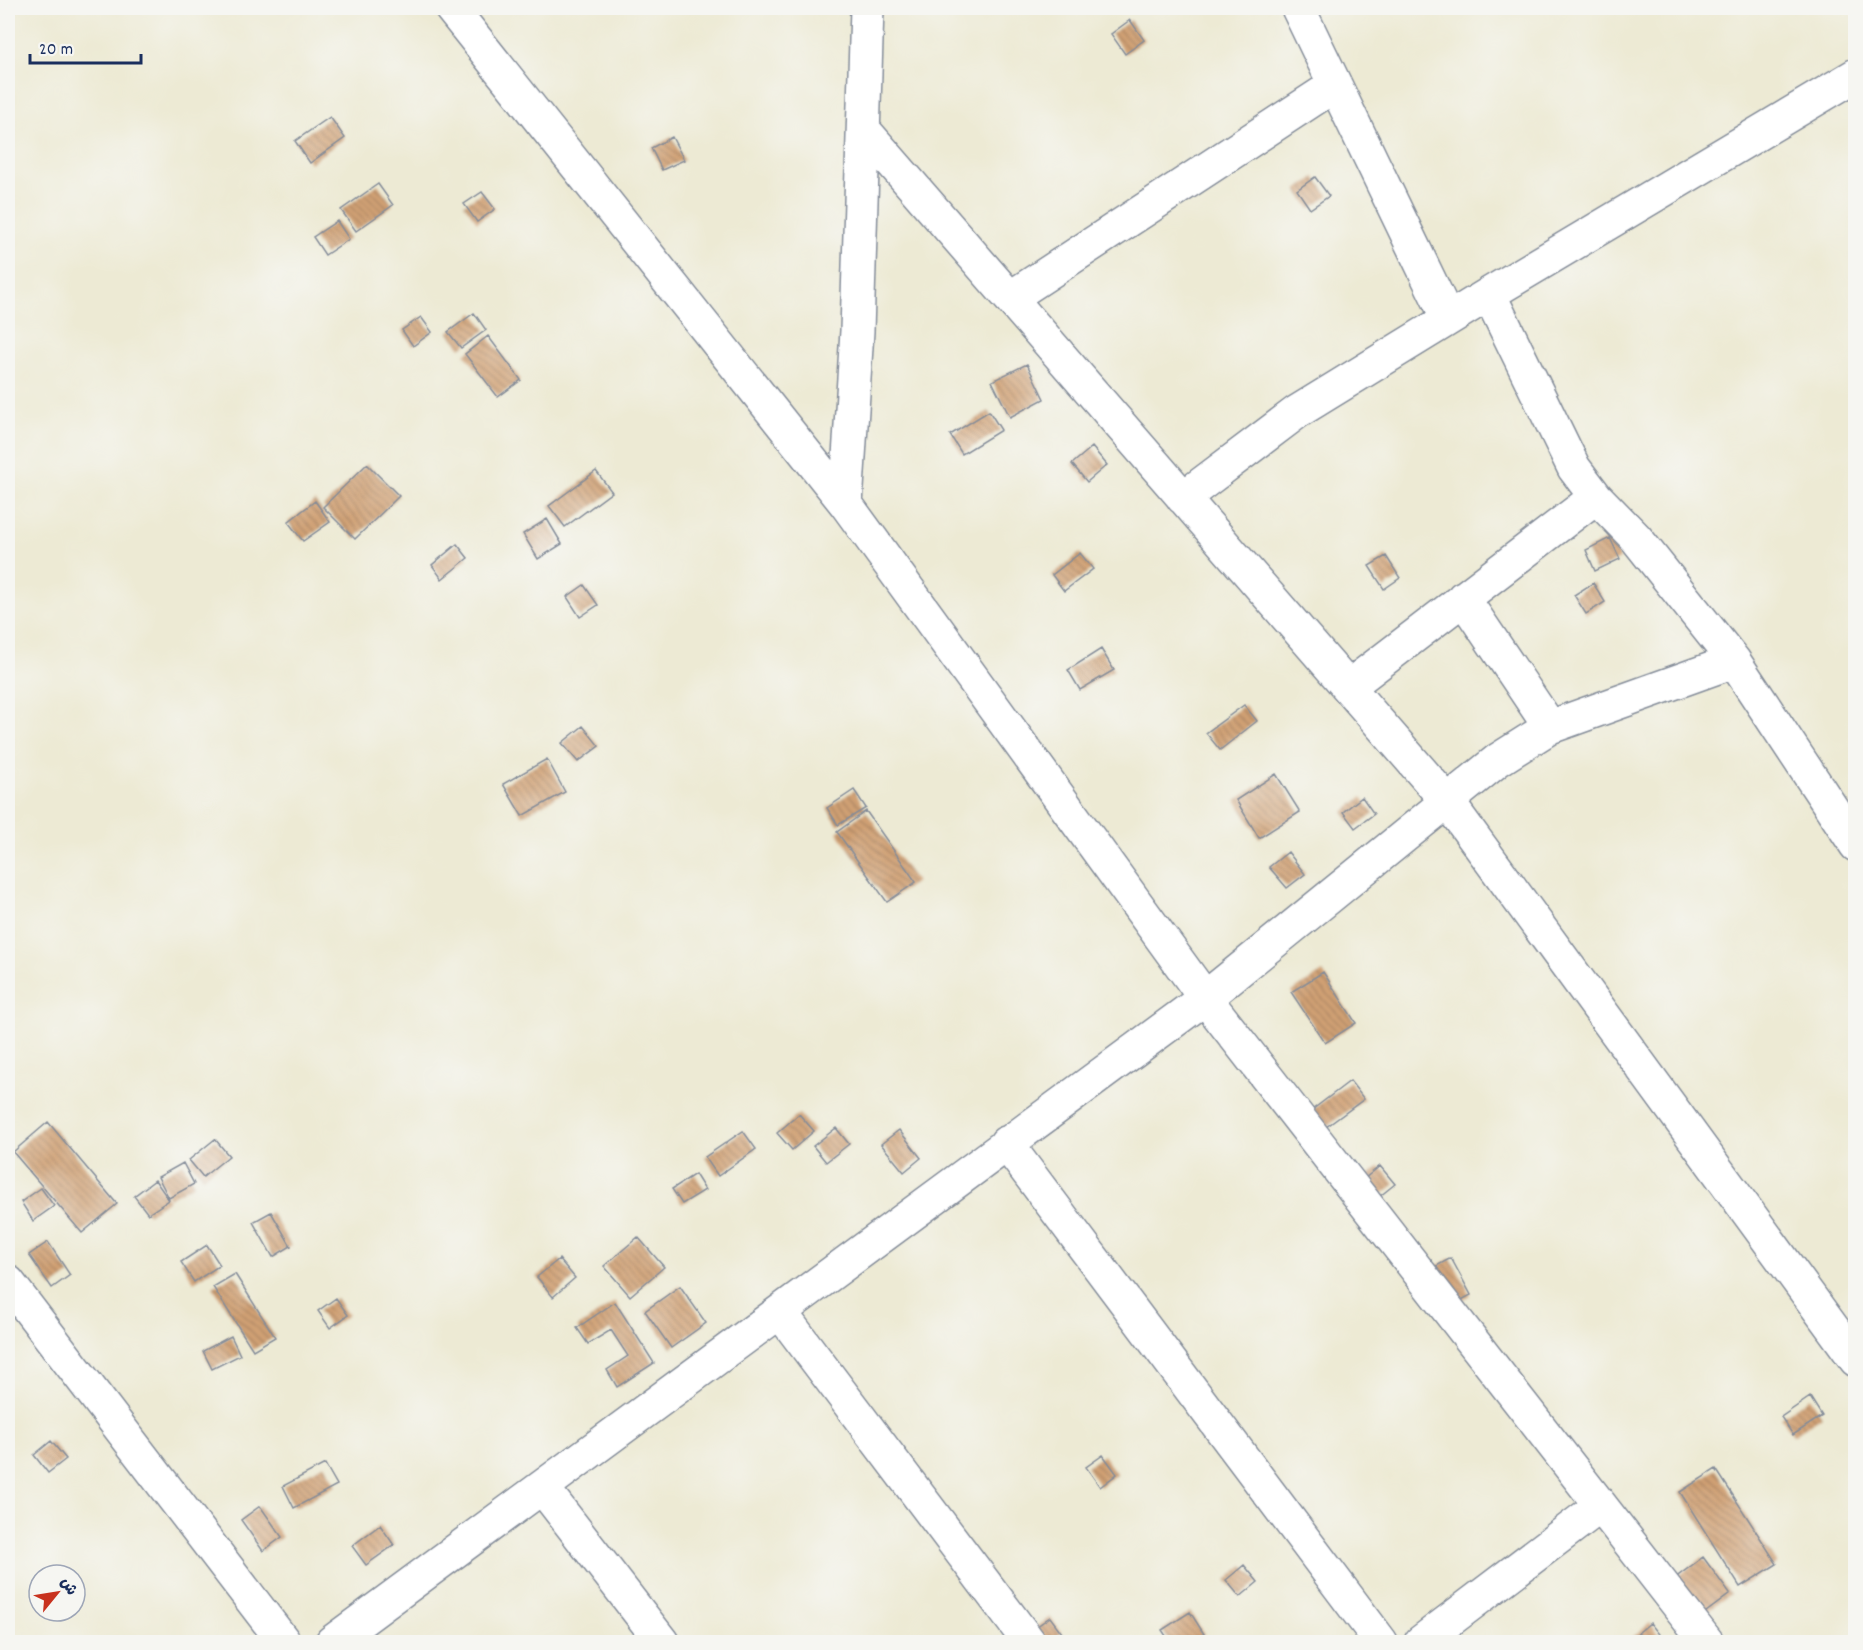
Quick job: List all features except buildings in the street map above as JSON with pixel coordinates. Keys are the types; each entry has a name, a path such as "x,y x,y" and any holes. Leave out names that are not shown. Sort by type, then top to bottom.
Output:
{"street":[{"path":"451,8 846,504 1205,998 1707,1642"},
{"path":"846,504 864,130 867,8"},
{"path":"1298,8 1448,319"},
{"path":"1183,498 1297,412 1489,294 1856,75"},
{"path":"1010,298 1335,85"},
{"path":"864,130 1447,801 1856,1360"},
{"path":"1489,294 1574,468 1596,497 1636,538 1734,661 1856,846"},
{"path":"1347,687 1596,497"},
{"path":"1463,598 1550,727"},
{"path":"332,1642 1205,998 1498,760 1550,727 1734,661"},
{"path":"1006,1143 1381,1642"},
{"path":"8,1282 284,1642"},
{"path":"780,1312 1029,1642"},
{"path":"542,1487 662,1642"},
{"path":"1421,1642 1600,1506"}]}
